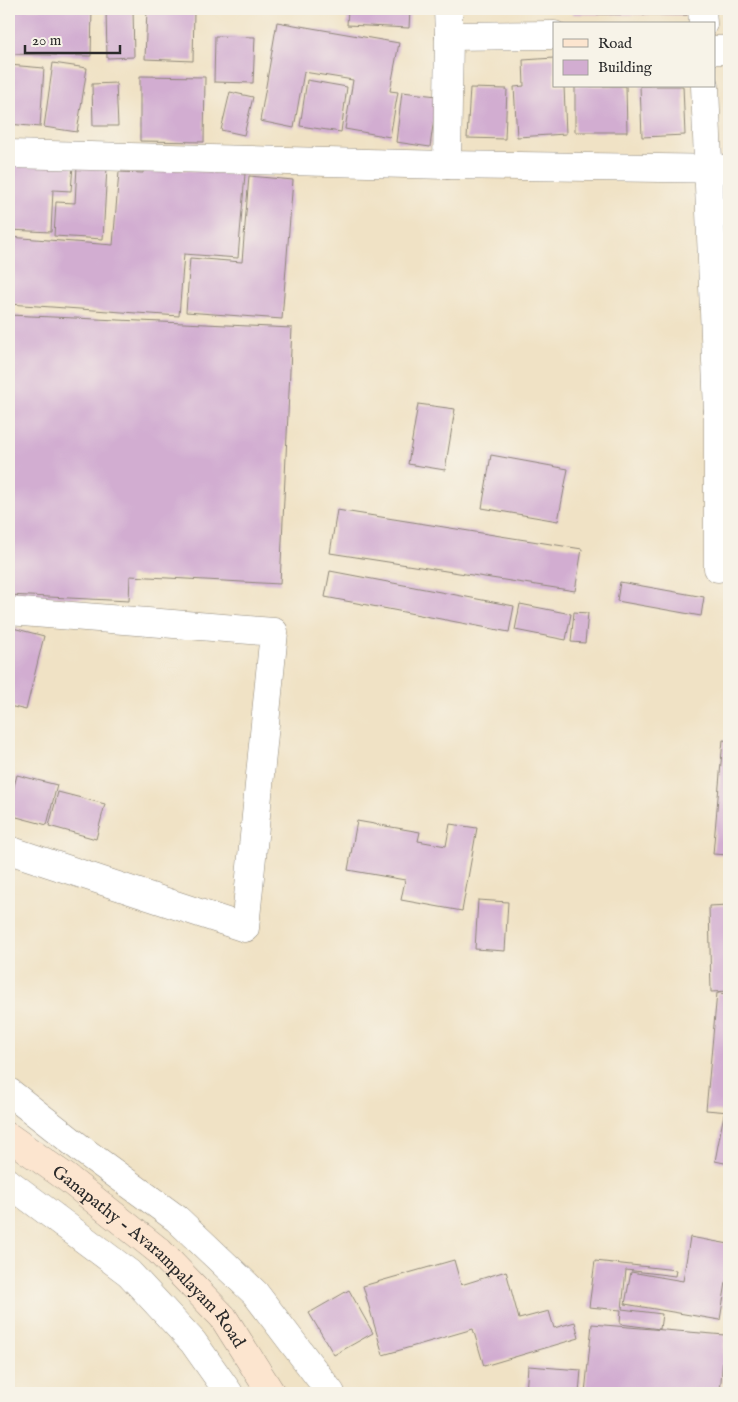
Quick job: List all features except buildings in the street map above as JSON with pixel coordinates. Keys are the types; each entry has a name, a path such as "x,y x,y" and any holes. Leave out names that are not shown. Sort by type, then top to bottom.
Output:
{"main road":[{"name":"Ganapathy - Avarampalayam Road","path":"9,1137 67,1178 159,1251 223,1318 271,1393"}],"street":[{"path":"447,166 448,9"},
{"path":"702,9 703,22"},
{"path":"449,36 553,35"},
{"path":"716,50 729,50"},
{"path":"704,88 718,169 724,410 718,568"},
{"path":"9,154 447,166 718,169"},
{"path":"9,611 274,632 245,928 9,850"},
{"path":"9,1092 84,1151 177,1219 256,1292 331,1393"},
{"path":"9,1183 129,1273 193,1342 229,1393"}]}
